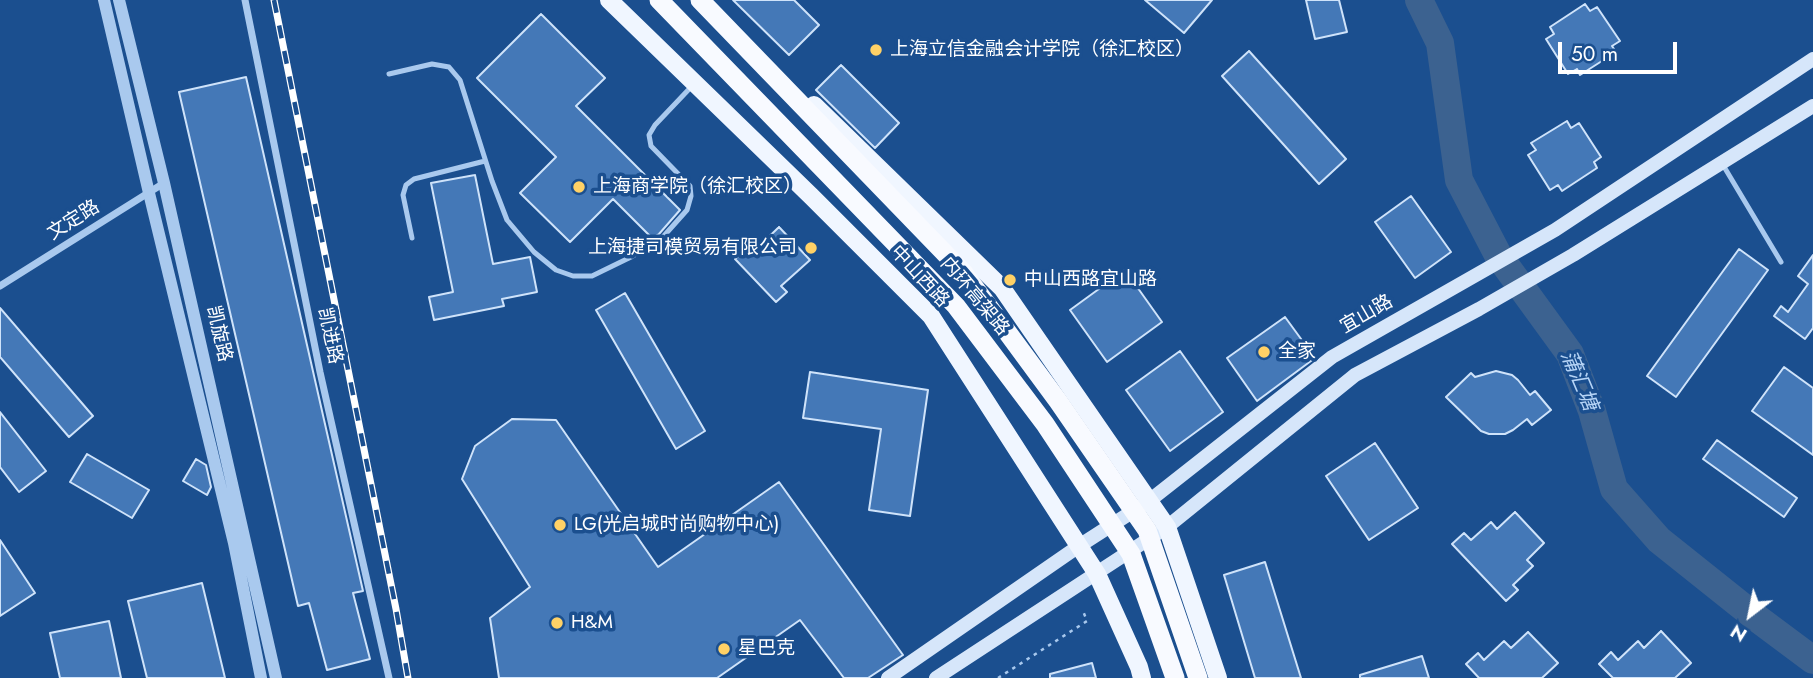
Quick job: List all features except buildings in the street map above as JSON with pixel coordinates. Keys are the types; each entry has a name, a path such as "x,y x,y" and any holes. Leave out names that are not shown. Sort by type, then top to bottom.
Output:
{"highway":[{"name":"内环高架路","path":"659,0 956,306 1045,424 1131,554 1175,678"},
{"name":"内环高架路","path":"700,0 962,272 1051,390 1147,530 1199,678"}],"main road":[{"name":"中山西路","path":"609,0 931,317 1097,574 1142,678"},
{"path":"706,0 1002,288 1167,527 1218,678"},
{"name":"宜山路","path":"888,678 1149,501 1332,357 1555,230 1813,59"},
{"path":"936,678 1167,527 1356,375 1573,255 1813,106"}],"street":[{"name":"凯旋路","path":"104,0 233,543 261,678"},
{"name":"凯旋路","path":"118,0 164,184 276,678"},
{"name":"凯进路","path":"245,0 320,372 389,678"},
{"name":"文定路","path":"0,286 164,184"}],"lane":[{"path":"389,74 432,64 449,67 460,80 507,220 534,252 556,270 573,276 592,276 631,257 663,238 687,210 691,196 690,186 651,146 649,135 655,125 695,84"},
{"path":"412,238 402,195 406,185 414,179 485,161"},
{"path":"1721,163 1781,262"}],"path":[{"path":"998,678 1087,621 1083,611"}],"waterway":[{"name":"蒲汇塘","path":"1419,0 1440,43 1459,180 1498,255 1570,354 1592,411 1614,489 1659,540 1813,660"}],"railway":[{"path":"274,0 408,678"}],"place":[{"name":"上海立信金融会计学院（徐汇校区）","path":"876,50"},
{"name":"上海商学院（徐汇校区）","path":"579,187"},
{"name":"上海捷司模贸易有限公司","path":"811,248"},
{"name":"中山西路宜山路","path":"1010,280"},
{"name":"全家","path":"1264,352"},
{"name":"LG(光启城时尚购物中心)","path":"560,525"},
{"name":"H&M","path":"557,623"},
{"name":"星巴克","path":"724,649"}]}
